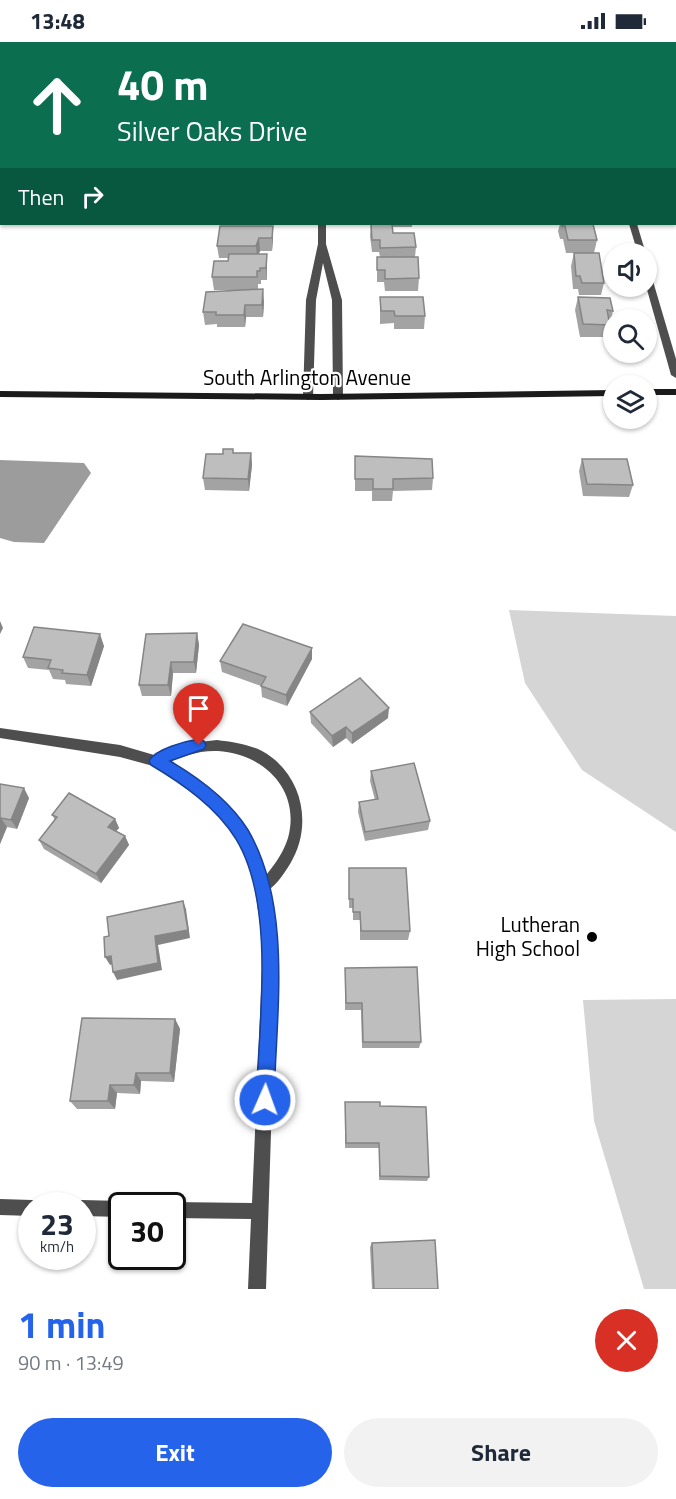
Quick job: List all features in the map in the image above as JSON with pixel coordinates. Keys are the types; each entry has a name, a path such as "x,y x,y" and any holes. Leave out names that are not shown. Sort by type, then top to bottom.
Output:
{"main road":[{"path":"657,392 676,392"},
{"name":"South Arlington Avenue","path":"0,394 338,397 603,393"}],"street":[{"path":"308,397 311,300 322,244 322,225"},
{"path":"633,225 639,243"},
{"path":"322,244 338,300 338,397"},
{"path":"654,297 676,375"},
{"path":"0,733 112,750 156,761 194,784 215,802 234,823 254,860 262,887 270,945 257,1289"},
{"path":"156,761 183,748 217,744 248,750 280,772 292,794 298,816 297,832 288,855 269,882 262,887"},
{"path":"0,1207 18,1208"},
{"path":"186,1210 261,1211"}],"shaded area":[{"path":"0,460 84,463 91,473 44,543 14,542 0,538"},
{"path":"509,610 676,616 676,832 582,770 525,683"},
{"path":"676,999 676,1289 644,1289 594,1121 583,1000"}],"building":[{"path":"371,225 392,225 393,233 414,233 416,247 380,248 380,240 372,240"},
{"path":"593,225 597,240 568,240 565,226 562,226"},
{"path":"220,226 273,226 272,238 259,238 256,246 217,246"},
{"path":"574,253 599,253 603,283 582,283 580,276 576,276"},
{"path":"229,254 267,254 266,268 260,268 260,271 257,271 257,277 212,277 214,261 228,261"},
{"path":"377,257 418,257 419,278 385,279 385,270 377,270"},
{"path":"263,289 262,305 245,305 244,315 216,315 216,312 203,312 206,292"},
{"path":"380,297 423,297 425,316 395,316 394,311 381,311"},
{"path":"578,297 610,298 613,309 603,309 603,325 583,324"},
{"path":"223,449 233,449 233,453 251,453 248,479 203,478 206,454 223,454"},
{"path":"355,456 432,459 433,478 393,479 393,489 373,489 373,479 355,479"},
{"path":"582,459 627,459 633,485 587,484"},
{"path":"243,624 312,648 286,695 261,686 266,677 220,661"},
{"path":"34,627 100,634 87,675 62,673 63,670 48,668 51,660 23,657"},
{"path":"197,633 194,662 171,662 168,685 139,685 146,634"},
{"path":"360,678 389,708 352,733 346,727 332,736 310,712"},
{"path":"414,763 430,821 365,832 359,802 378,799 371,771"},
{"path":"0,784 24,788 11,820 1,818 0,820"},
{"path":"69,793 115,819 108,827 125,836 96,874 39,840 57,817 52,815"},
{"path":"349,868 406,868 410,931 361,931 360,912 353,912 353,899 349,899"},
{"path":"183,901 188,930 155,936 158,963 113,972 111,956 105,957 104,937 109,936 107,917"},
{"path":"417,967 421,1042 363,1042 362,1003 346,1003 345,968"},
{"path":"82,1018 175,1019 170,1073 136,1073 134,1085 110,1085 108,1101 70,1101"},
{"path":"345,1102 380,1102 380,1106 426,1107 429,1177 380,1176 379,1143 346,1143"},
{"path":"435,1240 438,1289 374,1289 372,1243"}],"place":[{"name":"Lutheran High School","path":"592,937"}],"route":[{"path":"199,745 183,748 156,761 184,777 215,802 242,834 260,875 270,945 265,1100"}]}
